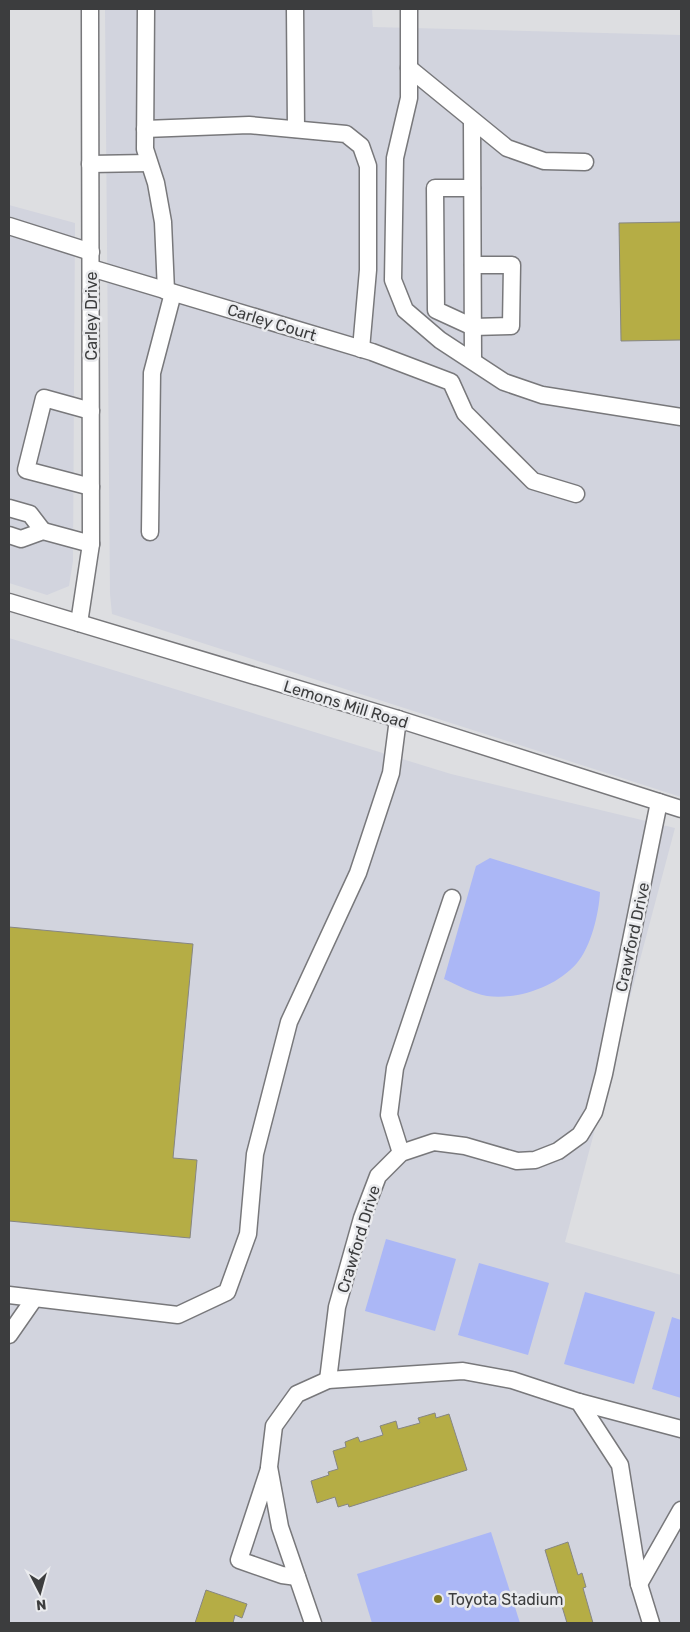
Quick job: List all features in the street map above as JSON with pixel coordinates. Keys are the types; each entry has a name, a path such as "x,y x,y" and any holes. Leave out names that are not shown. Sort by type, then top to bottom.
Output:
{"street":[{"name":"Carley Drive","path":"78,623 91,544 90,9"},
{"path":"146,9 145,149 163,222 169,292 152,373 150,532"},
{"path":"295,9 296,129"},
{"path":"409,9 410,98 395,158 393,280 405,310 440,340 504,382 542,395 681,417"},
{"path":"410,68 507,148 544,161 585,162"},
{"path":"472,120 473,362"},
{"path":"145,128 249,125 346,134 360,146 368,166 368,270 361,349"},
{"path":"90,164 149,162"},
{"path":"472,188 435,188 436,310 473,327 512,326 512,264 472,265"},
{"name":"Carley Court","path":"9,226 169,292 361,349 451,382 465,413 533,482 576,494"},
{"path":"91,411 44,398 26,470 91,487"},
{"path":"9,508 30,514 43,531"},
{"path":"9,535 21,539 43,531 91,544"},
{"name":"Lemons Mill Road","path":"9,602 398,719 681,809"},
{"path":"9,1295 178,1315 227,1292 248,1234 256,1154 289,1022 358,873 391,773 398,719"},
{"name":"Crawford Drive","path":"328,1380 337,1307 362,1218 378,1176 401,1153 434,1142 465,1146 518,1161 536,1160 558,1151 580,1135 594,1112 604,1074 660,802"},
{"path":"401,1153 390,1115 395,1068 452,898"},
{"path":"9,1335 34,1299"},
{"path":"298,1577 282,1575 239,1560 269,1467 274,1426 297,1394 328,1380 463,1371 512,1380 579,1402 681,1429"},
{"path":"579,1402 620,1465 639,1584 651,1623"},
{"path":"269,1467 280,1527 313,1623"},
{"path":"639,1584 681,1510"}],"shaded area":[{"path":"105,9 372,9 373,27 681,35 681,797 112,614 110,594"},
{"path":"9,205 75,223 73,561 69,586 47,595 9,583"},
{"path":"9,638 451,774 675,828 565,1242 681,1275 681,1623 9,1623"},
{"path":"490,858 600,892 598,910 590,939 577,963 558,979 524,994 499,997 487,996 470,991 444,979 476,866"},
{"path":"386,1239 456,1259 435,1331 365,1311"},
{"path":"479,1263 549,1283 528,1355 458,1335"},
{"path":"585,1292 655,1312 634,1384 564,1364"},
{"path":"672,1317 681,1320 681,1398 652,1389"},
{"name":"Toyota Stadium","path":"491,1532 520,1623 372,1623 357,1574"}],"building":[{"path":"681,222 681,340 621,341 619,223"},
{"path":"9,927 193,944 173,1158 197,1160 190,1238 9,1221"},
{"path":"435,1413 436,1418 449,1414 467,1470 349,1507 348,1504 338,1507 335,1497 317,1503 311,1481 329,1475 328,1472 338,1469 333,1451 346,1447 345,1442 358,1437 360,1442 383,1435 380,1426 396,1421 398,1429 420,1423 418,1418"},
{"path":"568,1542 578,1575 582,1573 586,1587 583,1588 593,1623 567,1623 545,1550"},
{"path":"206,1590 247,1604 242,1618 235,1615 233,1623 195,1623"}],"place":[{"name":"Toyota Stadium","path":"438,1599"}]}
